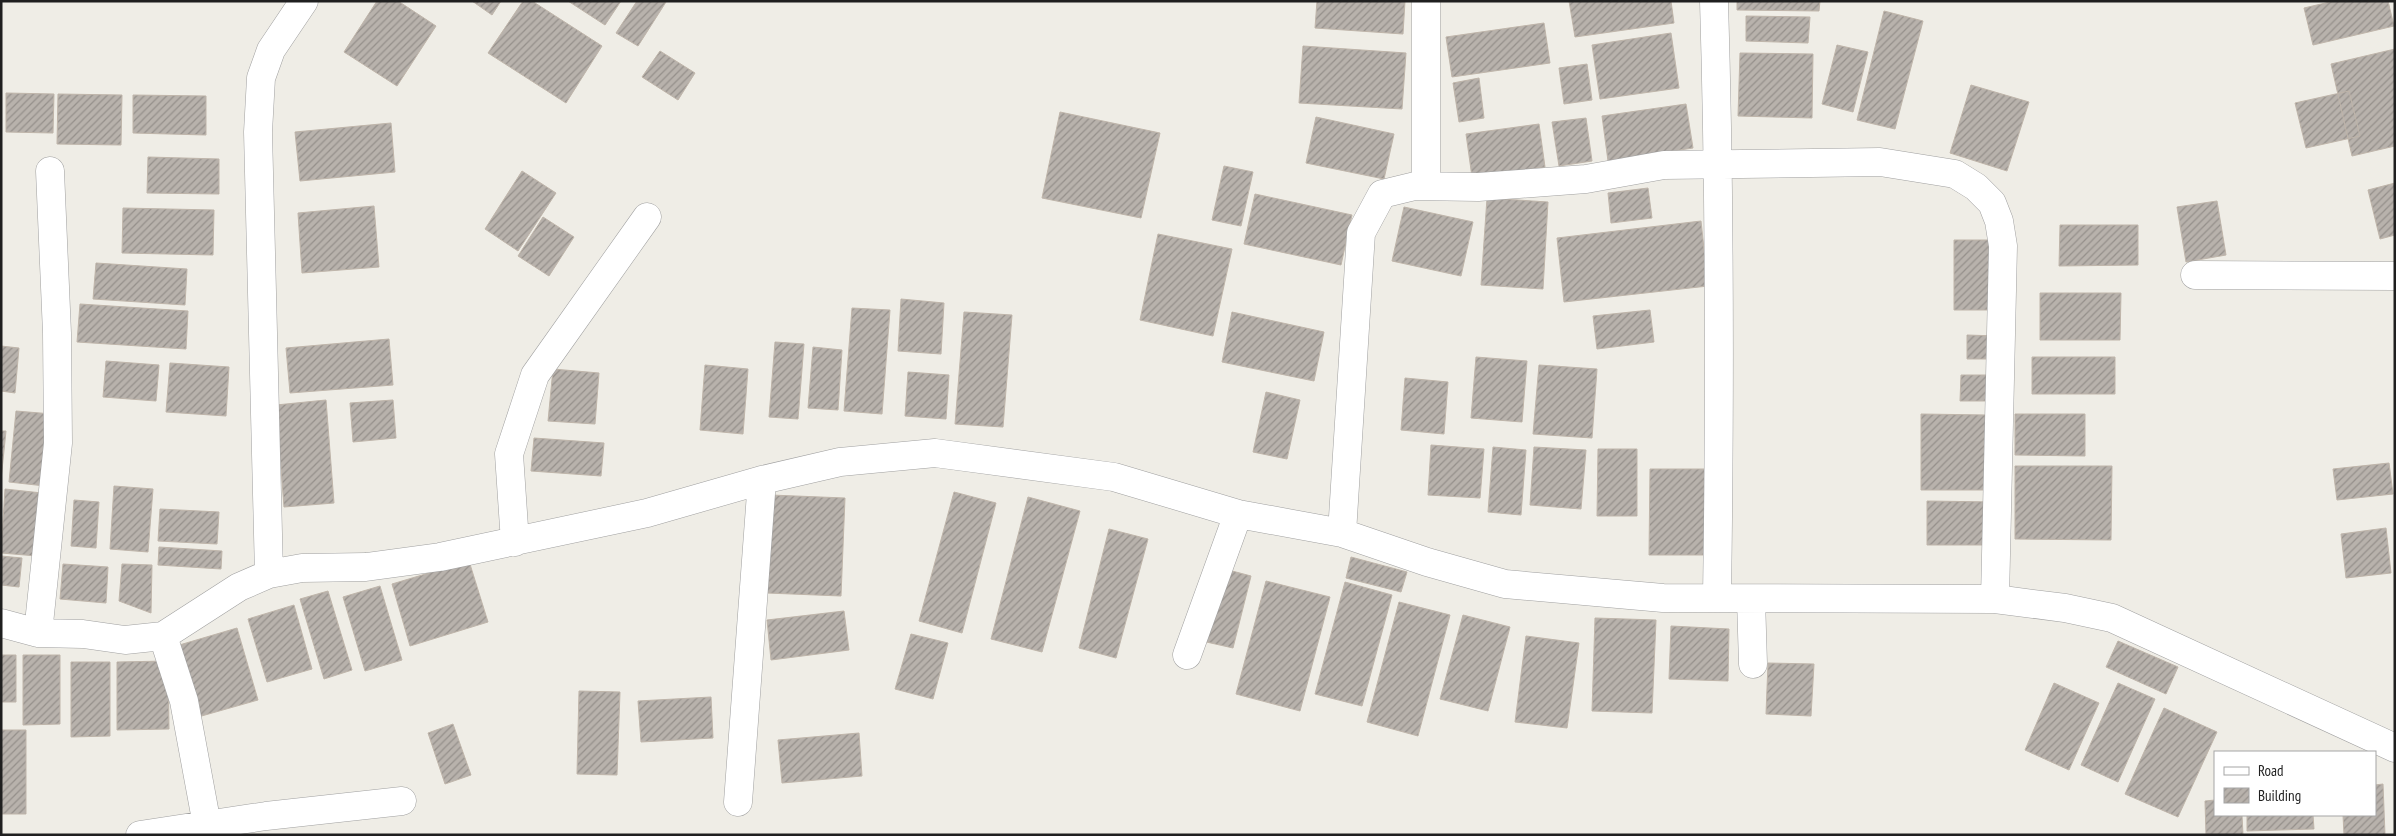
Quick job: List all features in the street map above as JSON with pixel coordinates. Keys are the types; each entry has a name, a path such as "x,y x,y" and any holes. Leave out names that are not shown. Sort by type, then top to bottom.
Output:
{"street":[{"path":"268,574 259,141 261,78 271,50 304,1"},
{"path":"1426,1 1426,186"},
{"path":"1714,1 1719,165 1720,374 1717,597"},
{"path":"1342,533 1361,233 1382,194 1414,186 1478,186 1586,179 1664,165 1880,162 1955,174 1976,187 1992,203 1999,221 2003,246 1995,599"},
{"path":"38,633 58,443 57,333 50,171"},
{"path":"515,542 509,454 535,375 647,217"},
{"path":"2195,276 2395,276"},
{"path":"1,623 38,633 83,634 125,640 164,636 239,587 268,574 302,568 366,567 515,542 647,513 762,480 840,462 935,453 1114,477 1238,514 1342,533 1427,562 1505,584 1663,598 1995,599 2065,608 2112,618 2395,748"},
{"path":"738,802 762,480"},
{"path":"1187,655 1238,514"},
{"path":"1751,599 1753,664"},
{"path":"164,636 184,701 207,825"},
{"path":"140,835 402,801"}],"building":[{"path":"377,1 398,1 436,26 397,86 344,52"},
{"path":"472,1 501,1 492,15"},
{"path":"523,1 532,1 602,46 566,103 488,53"},
{"path":"568,1 621,1 605,25"},
{"path":"637,1 666,2 638,46 616,33"},
{"path":"1317,1 1405,1 1403,34 1315,28"},
{"path":"1569,1 1671,1 1674,23 1575,37"},
{"path":"1737,1 1820,1 1819,11 1737,10"},
{"path":"2334,1 2388,1 2394,26 2313,45 2304,8"},
{"path":"1884,11 1923,21 1895,129 1857,120"},
{"path":"1746,16 1810,17 1808,43 1746,41"},
{"path":"1544,23 1550,63 1452,77 1446,37"},
{"path":"1671,33 1679,88 1600,99 1592,45"},
{"path":"1837,45 1868,52 1853,112 1822,104"},
{"path":"1303,46 1406,53 1402,109 1299,103"},
{"path":"2395,49 2395,146 2352,156 2331,64"},
{"path":"660,51 695,73 678,100 642,77"},
{"path":"1740,53 1813,54 1812,118 1738,116"},
{"path":"1587,64 1592,100 1564,104 1559,68"},
{"path":"1479,78 1484,118 1459,122 1453,83"},
{"path":"1971,85 2029,102 2007,171 1950,153"},
{"path":"2349,91 2360,136 2306,148 2295,103"},
{"path":"6,93 54,94 53,133 6,132"},
{"path":"58,94 122,95 121,145 57,144"},
{"path":"133,95 206,96 206,135 133,133"},
{"path":"1686,104 1693,148 1608,161 1602,116"},
{"path":"1060,112 1160,133 1141,218 1042,198"},
{"path":"1316,117 1394,134 1384,179 1306,163"},
{"path":"1586,118 1592,161 1559,166 1552,122"},
{"path":"391,123 395,172 300,181 295,132"},
{"path":"1539,124 1545,167 1472,177 1466,134"},
{"path":"148,157 219,159 219,194 147,193"},
{"path":"1224,166 1253,172 1241,226 1212,220"},
{"path":"522,171 556,193 518,251 485,229"},
{"path":"2395,183 2395,235 2380,239 2368,190"},
{"path":"1648,188 1652,218 1611,223 1608,193"},
{"path":"1255,194 1352,215 1341,265 1244,244"},
{"path":"1487,198 1548,202 1543,289 1481,285"},
{"path":"2217,201 2226,255 2186,262 2177,207"},
{"path":"374,206 379,267 302,273 298,213"},
{"path":"1404,207 1473,222 1461,276 1392,261"},
{"path":"123,208 214,210 213,255 122,253"},
{"path":"543,217 574,237 549,276 518,256"},
{"path":"1701,221 1708,286 1564,302 1557,238"},
{"path":"2060,225 2138,225 2138,265 2059,266"},
{"path":"1158,234 1232,249 1213,336 1140,320"},
{"path":"1954,240 1998,240 1998,310 1954,310"},
{"path":"96,263 187,269 185,305 93,299"},
{"path":"2040,293 2121,293 2120,340 2040,340"},
{"path":"901,299 944,303 941,354 898,351"},
{"path":"80,304 188,311 186,349 77,342"},
{"path":"852,308 890,310 882,414 844,411"},
{"path":"1650,310 1654,342 1597,349 1593,316"},
{"path":"964,312 1012,315 1003,427 955,424"},
{"path":"1232,312 1324,332 1314,381 1222,362"},
{"path":"1967,335 1997,336 1997,359 1967,359"},
{"path":"389,339 393,385 290,393 286,348"},
{"path":"775,342 804,344 798,419 769,417"},
{"path":"1,346 19,348 15,393 1,391"},
{"path":"813,347 842,350 838,410 808,408"},
{"path":"1476,357 1527,361 1522,422 1471,418"},
{"path":"2032,357 2115,357 2115,394 2032,394"},
{"path":"106,361 159,365 156,401 103,397"},
{"path":"170,363 229,367 226,416 166,412"},
{"path":"705,365 748,369 743,434 700,430"},
{"path":"1539,365 1597,369 1592,438 1533,434"},
{"path":"553,369 599,373 595,424 548,421"},
{"path":"908,372 949,375 946,419 905,416"},
{"path":"1961,375 1998,375 1998,401 1960,401"},
{"path":"1405,378 1448,382 1444,434 1401,430"},
{"path":"1266,392 1300,400 1287,459 1253,452"},
{"path":"326,400 334,503 284,507 276,405"},
{"path":"393,400 396,438 353,442 350,403"},
{"path":"16,411 52,414 45,486 9,482"},
{"path":"1921,414 1987,415 1987,490 1921,490"},
{"path":"2015,414 2085,414 2085,456 2015,455"},
{"path":"1,431 6,431 1,480"},
{"path":"534,438 604,443 601,476 531,471"},
{"path":"1431,445 1484,449 1480,498 1428,495"},
{"path":"1493,447 1526,450 1521,515 1488,512"},
{"path":"1534,447 1586,450 1581,509 1530,505"},
{"path":"1598,449 1637,449 1637,516 1597,516"},
{"path":"2389,463 2393,494 2337,500 2333,469"},
{"path":"2015,466 2112,466 2111,540 2015,539"},
{"path":"1650,469 1706,469 1705,555 1649,555"},
{"path":"114,486 153,489 148,552 110,549"},
{"path":"5,489 42,493 37,556 1,553"},
{"path":"954,492 996,503 962,633 919,621"},
{"path":"771,495 845,498 841,596 767,593"},
{"path":"1028,497 1080,511 1042,652 991,639"},
{"path":"74,500 99,502 96,548 71,546"},
{"path":"1927,501 1994,502 1993,545 1927,545"},
{"path":"160,509 219,512 217,544 158,541"},
{"path":"2386,528 2391,573 2346,578 2341,534"},
{"path":"1109,529 1148,539 1116,658 1079,648"},
{"path":"159,547 222,551 221,569 158,565"},
{"path":"1,556 22,558 19,587 1,585"},
{"path":"1351,557 1407,572 1401,592 1346,578"},
{"path":"469,561 488,622 410,646 392,584"},
{"path":"63,564 108,567 106,603 60,599"},
{"path":"122,564 152,565 151,613 119,601"},
{"path":"1221,568 1251,576 1233,648 1202,641"},
{"path":"1266,581 1330,597 1300,711 1236,694"},
{"path":"1345,582 1392,595 1362,706 1315,694"},
{"path":"380,586 402,660 365,671 343,597"},
{"path":"328,591 352,670 324,679 300,599"},
{"path":"1399,602 1450,615 1418,736 1367,722"},
{"path":"294,605 312,669 267,682 248,619"},
{"path":"844,611 849,650 771,660 767,620"},
{"path":"1463,615 1510,627 1488,711 1440,699"},
{"path":"1595,618 1656,620 1652,713 1592,711"},
{"path":"1671,626 1729,629 1728,681 1669,679"},
{"path":"237,628 258,700 198,717 176,646"},
{"path":"911,634 948,643 933,699 895,689"},
{"path":"1526,636 1579,643 1567,728 1515,722"},
{"path":"2118,641 2178,667 2166,694 2106,667"},
{"path":"1,655 16,655 16,702 1,702"},
{"path":"23,655 60,655 60,724 23,725"},
{"path":"168,661 169,729 117,730 117,662"},
{"path":"71,662 110,662 110,736 71,737"},
{"path":"1768,663 1814,664 1811,716 1766,714"},
{"path":"2054,683 2099,703 2069,770 2025,750"},
{"path":"2118,683 2155,699 2118,782 2081,765"},
{"path":"579,691 620,692 617,775 577,774"},
{"path":"711,697 713,738 641,742 638,701"},
{"path":"2164,708 2217,732 2178,817 2125,794"},
{"path":"453,724 471,775 445,784 428,733"},
{"path":"1,730 26,730 26,814 1,814"},
{"path":"859,733 862,776 782,783 778,740"},
{"path":"2383,784 2385,835 2344,835 2343,816 2376,816 2376,785"},
{"path":"2214,800 2214,816 2242,816 2243,835 2206,835 2205,801"},
{"path":"2247,816 2313,816 2314,829 2247,831"}]}
